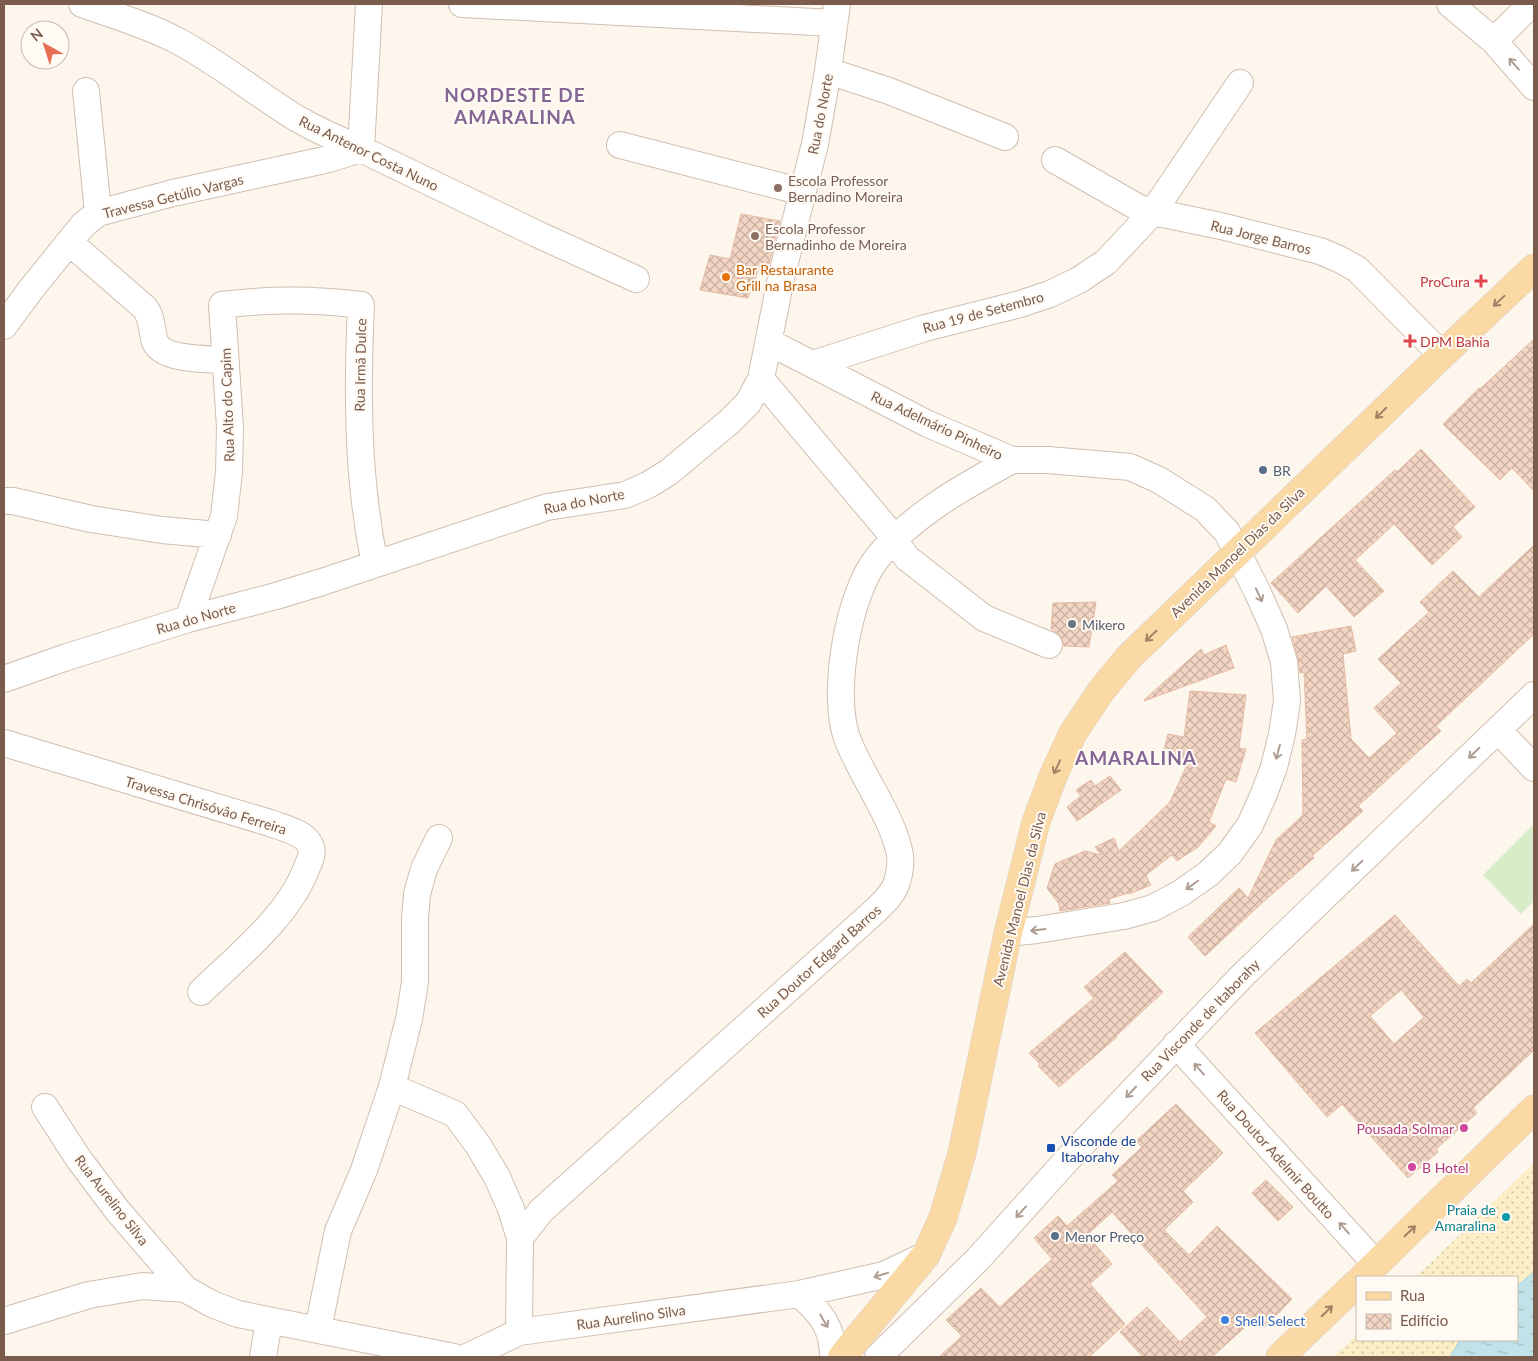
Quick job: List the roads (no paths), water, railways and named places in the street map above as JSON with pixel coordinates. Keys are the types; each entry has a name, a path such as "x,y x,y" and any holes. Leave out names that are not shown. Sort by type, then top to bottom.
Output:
{"main road":[{"name":"Avenida Manoel Dias da Silva","path":"842,1357 926,1255 943,1218 962,1153 1008,933 1036,822 1054,774 1073,733 1101,691 1129,658 1534,268"},
{"path":"1370,1271 1534,1109"},
{"path":"1280,1357 1356,1284"}],"street":[{"name":"Rua Antenor Costa Nuno","path":"82,4 176,40 223,68 296,118 332,137 636,279"},
{"path":"361,149 370,4"},
{"path":"462,4 835,14"},
{"path":"1450,4 1494,41 1534,87"},
{"path":"1494,41 1531,4"},
{"name":"Rua do Norte","path":"4,679 188,619 276,596 547,506 625,495 648,485 669,472 729,422 748,403 761,379 781,278 816,144 835,14"},
{"path":"828,70 898,94 1005,137"},
{"name":"Rua 19 de Setembro","path":"813,364 925,328 1020,304 1050,294 1079,280 1106,262 1153,212 1240,83"},
{"path":"86,91 98,214"},
{"path":"620,145 803,192"},
{"name":"Travessa Getúlio Vargas","path":"4,326 83,225 98,214 173,193 329,159 361,149"},
{"name":"Rua Jorge Barros","path":"1055,160 1139,208 1320,251 1339,259 1357,270 1371,282 1442,355"},
{"path":"69,242 145,308 151,316 155,341 159,349 170,355 225,360"},
{"name":"Rua Irmã Dulce","path":"222,305 253,301 295,300 361,305 358,408 365,507 375,564"},
{"name":"Rua Alto do Capim","path":"188,619 224,516 229,472 230,427 222,305"},
{"name":"Rua Adelmário Pinheiro","path":"769,342 928,424 1012,460 1048,460 1130,467 1159,480 1205,509 1227,532 1274,628 1284,662 1287,702 1282,734 1274,767 1250,824 1230,853 1208,874 1181,893 1153,908 1124,916 1008,933"},
{"path":"761,379 907,558 984,618 1049,645"},
{"name":"Rua Doutor Edgard Barros","path":"520,1238 541,1211 887,899 895,886 899,872 900,857 896,841 846,736 842,700 850,618 867,572 878,556 894,540 935,506 1012,460"},
{"path":"4,501 12,501 99,520 162,530 218,535"},
{"name":"Rua Visconde de Itaborahy","path":"878,1357 978,1259 1067,1160 1242,976 1534,695"},
{"path":"1498,730 1534,768"},
{"name":"Travessa Chrisóvâo Ferreira","path":"4,742 270,823 298,834 310,845 312,853 302,882 286,906 258,937 201,992"},
{"path":"318,1329 338,1231 364,1170 392,1087 415,982 417,894 424,869 439,838"},
{"name":"Rua Doutor Adelmir Boutto","path":"1176,1044 1370,1271"},
{"path":"392,1087 455,1114 478,1145 497,1177 511,1209 520,1238 519,1332"},
{"name":"Rua Aurelino Silva","path":"44,1107 78,1158 118,1210 185,1289 212,1304 238,1314 454,1357"},
{"name":"Rua Aurelino Silva","path":"467,1357 519,1332 800,1294 884,1274 926,1255"},
{"name":"Rua Aurelino Silva","path":"4,1321 89,1295 119,1289 143,1286 185,1289"},
{"path":"800,1294 816,1308 826,1323 831,1336 833,1357"},
{"path":"262,1357 269,1321"}],"water":[{"path":"1534,1272 1534,1357 1450,1357 1459,1341 1518,1341 1518,1285"}],"place":[{"name":"Escola Professor Bernadino Moreira","path":"778,188"},
{"name":"Escola Professor Bernadinho de Moreira","path":"755,236"},
{"name":"Bar Restaurante Grill na Brasa","path":"726,277"},
{"name":"ProCura","path":"1481,281"},
{"name":"DPM Bahia","path":"1410,341"},
{"name":"BR","path":"1263,470"},
{"name":"Mikero","path":"1072,624"},
{"name":"Pousada Solmar","path":"1464,1128"},
{"name":"Visconde de Itaborahy","path":"1051,1148"},
{"name":"B Hotel","path":"1412,1167"},
{"name":"Praia de Amaralina","path":"1506,1217"},
{"name":"Menor Preço","path":"1055,1236"},
{"name":"Shell Select","path":"1225,1320"}],"district":[{"name":"NORDESTE DE AMARALINA","path":"515,105"},
{"name":"AMARALINA","path":"1136,757"}]}
